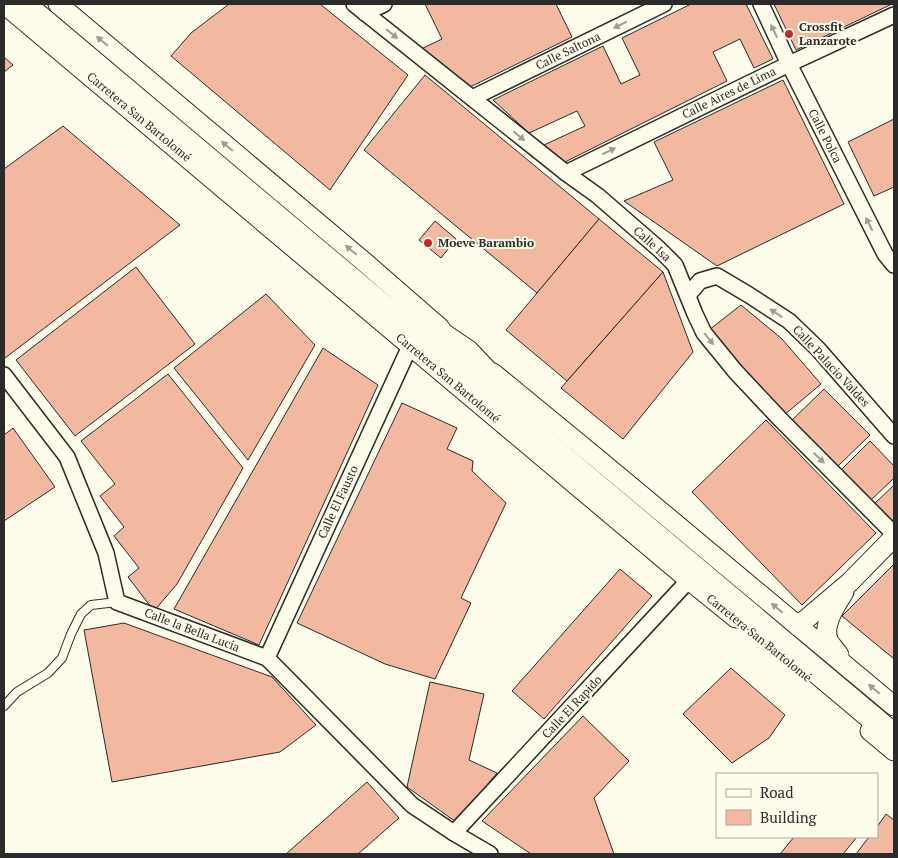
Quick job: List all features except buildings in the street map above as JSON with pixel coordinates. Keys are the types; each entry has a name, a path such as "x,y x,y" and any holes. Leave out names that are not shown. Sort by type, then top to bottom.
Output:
{"main road":[{"name":"Carretera San Bartolomé","path":"23,4 894,736"},
{"name":"Carretera San Bartolomé","path":"34,4 894,724"},
{"path":"380,292 467,352 492,380 556,440"}],"street":[{"name":"Carretera San Bartolomé","path":"4,4 689,580 757,634 894,751"},
{"path":"58,4 362,260 467,352 894,706"},
{"path":"360,8 384,4"},
{"name":"Calle Saltona","path":"472,98 664,4"},
{"name":"Calle Polca","path":"762,4 789,64 885,254 894,265"},
{"name":"Calle Isa","path":"360,8 566,173 598,196 659,248 675,265 704,333 779,418 894,535"},
{"name":"Calle Aires de Lima","path":"566,173 894,15"},
{"name":"Calle Palacio Valdes","path":"688,295 700,281 717,276 789,321 818,349 894,436"},
{"name":"Calle El Fausto","path":"267,658 410,346"},
{"path":"4,375 67,457 106,553 117,602"},
{"path":"798,626 850,582 894,535"},
{"name":"Calle El Rapido","path":"454,833 689,580"},
{"path":"850,582 834,610 827,627 828,640 855,673"},
{"name":"Calle la Bella Lucia","path":"117,602 267,658 412,805 490,854"}],"lane":[{"path":"4,706 17,692 48,674 62,658 70,634 81,614 91,605 117,602"}],"place":[{"name":"Crossfit Lanzarote","path":"789,34"},
{"name":"Moeve Barambio","path":"428,243"}]}
